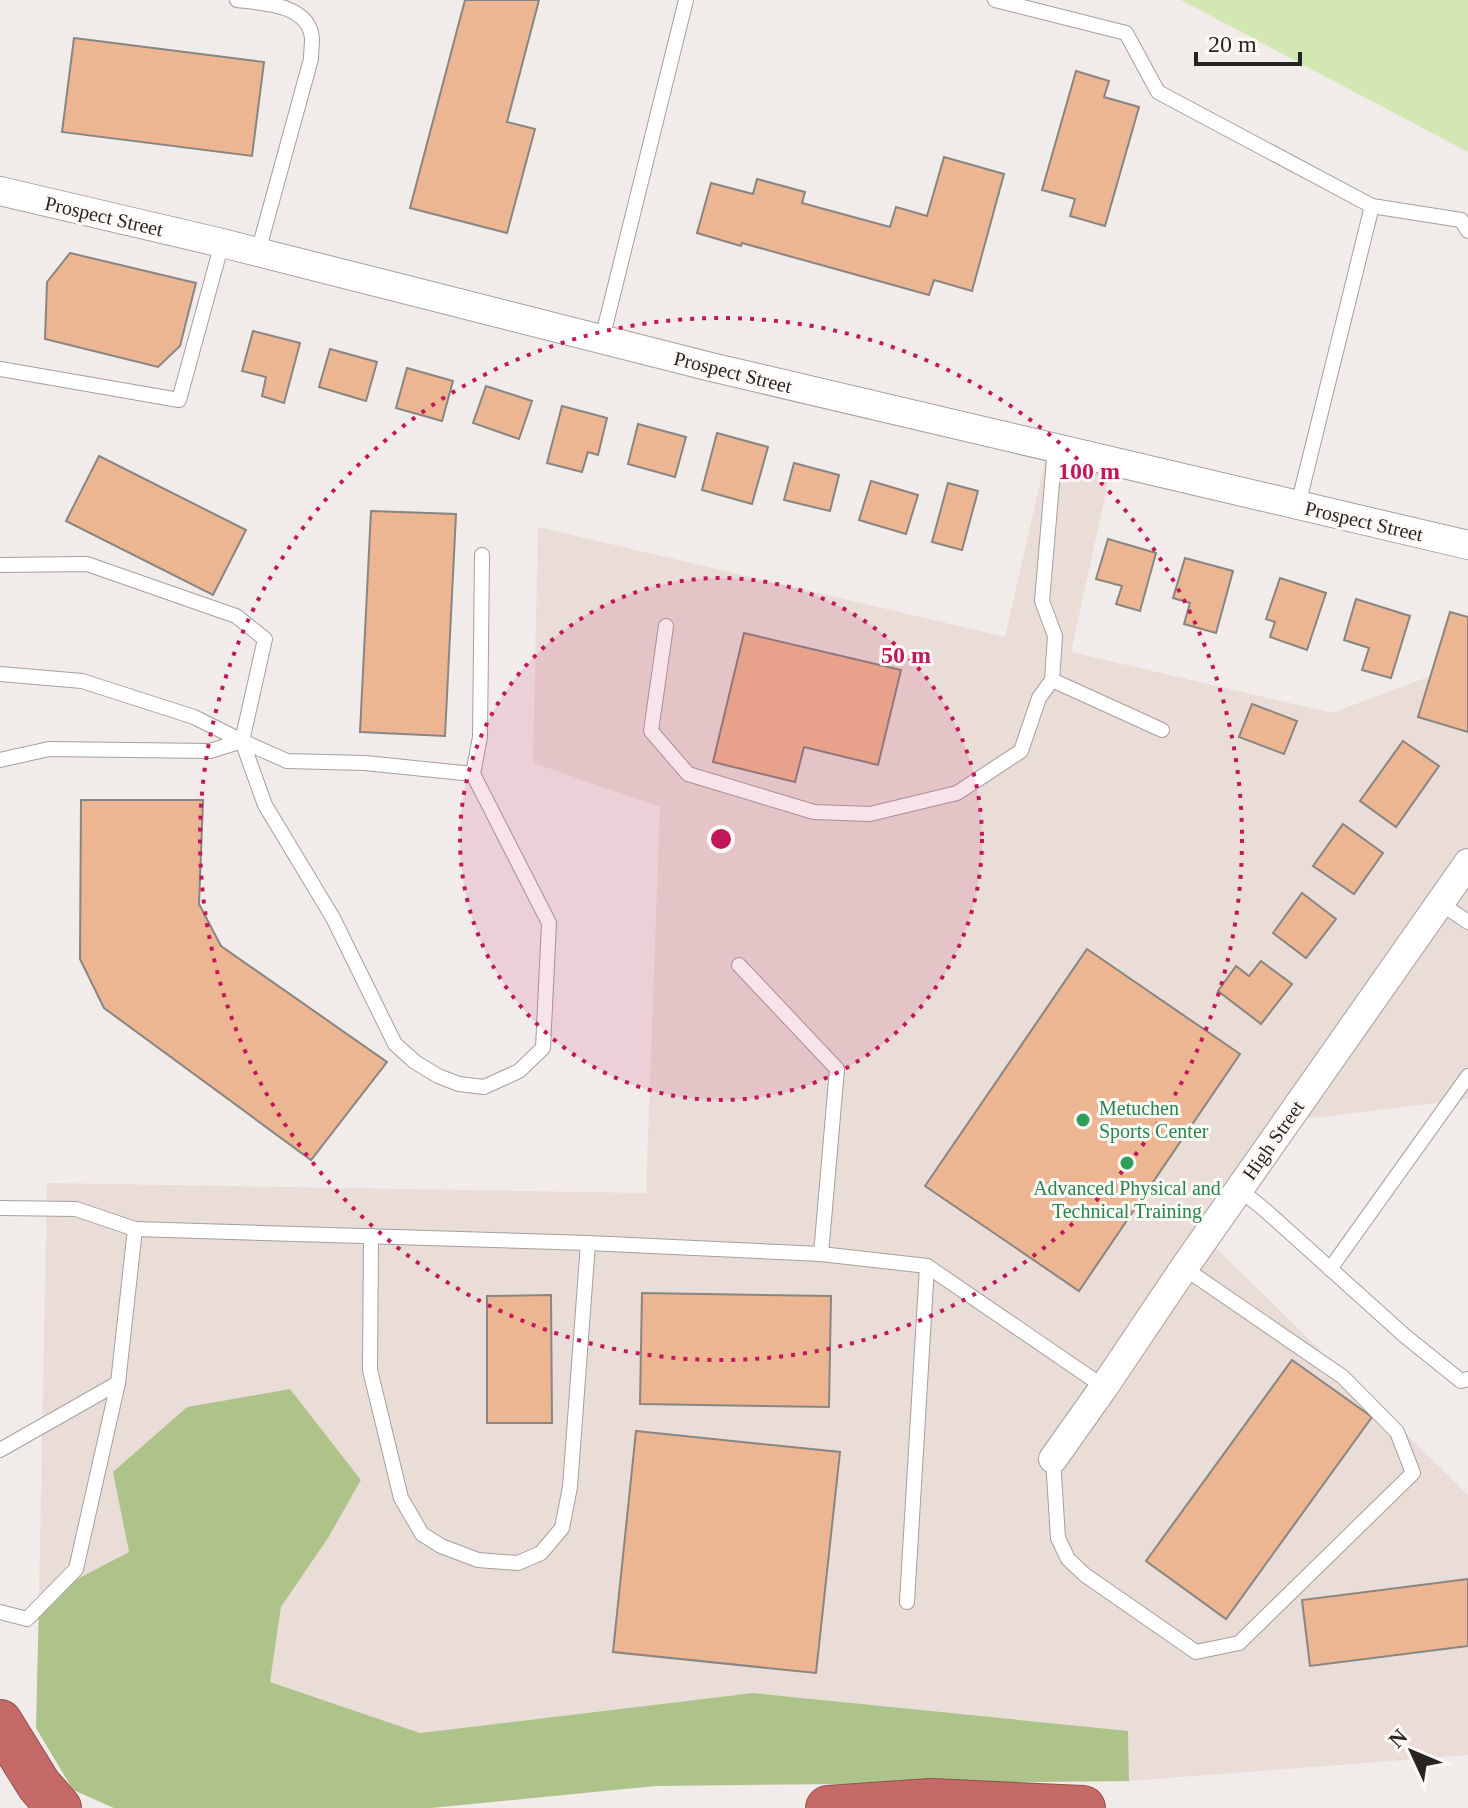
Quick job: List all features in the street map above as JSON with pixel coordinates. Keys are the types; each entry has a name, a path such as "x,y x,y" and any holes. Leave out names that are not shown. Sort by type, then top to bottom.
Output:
{"highway":[{"path":"0,1722 39,1785 59,1808"},
{"path":"828,1808 931,1801 1083,1808"}],"street":[{"name":"Prospect Street","path":"0,191 222,243 741,374 1468,545"},
{"name":"High Street","path":"1053,1459 1468,863"}],"lane":[{"path":"237,0 293,11 307,23 312,36 311,59 258,252"},
{"path":"602,339 686,0"},
{"path":"995,0 1126,33 1158,92 1372,206 1461,220 1468,231"},
{"path":"1298,505 1372,206"},
{"path":"0,369 179,400 222,243"},
{"path":"666,626 651,731 688,774 814,812 870,814 957,793 1021,751 1039,698 1052,680 1055,636 1042,601 1055,448"},
{"path":"0,565 87,564 236,616 265,639 242,741 265,805 333,918 395,1044 415,1062 438,1076 459,1084 484,1087 519,1071 543,1048 549,923 473,774 480,737 482,555"},
{"path":"0,674 82,681 194,717 287,761 365,763 473,774"},
{"path":"1052,680 1162,730"},
{"path":"0,760 49,749 210,751 242,741"},
{"path":"1440,903 1468,922"},
{"path":"739,965 837,1069 821,1254"},
{"path":"1330,1269 1468,1076"},
{"path":"1239,1189 1416,1345 1461,1381 1468,1379"},
{"path":"0,1208 76,1209 135,1229 588,1243 821,1254 927,1266 1104,1387"},
{"path":"0,1612 27,1619 76,1569 118,1383 135,1229"},
{"path":"371,1236 370,1370 401,1498 422,1534 441,1546 478,1560 518,1563 541,1553 562,1528 570,1487 588,1243"},
{"path":"907,1602 927,1266"},
{"path":"1053,1459 1058,1538 1068,1559 1085,1575 1196,1652 1239,1643 1413,1473 1397,1432 1343,1377 1184,1268"},
{"path":"0,1450 118,1383"}],"shaded area":[{"path":"1047,453 1111,469 1071,652 1332,713 1468,662 1468,1099 1306,1119 1214,1246 1468,1495 1468,1755 1129,1781 1128,1732 753,1693 420,1733 270,1682 281,1607 328,1538 361,1480 290,1389 187,1407 114,1472 129,1552 39,1599 47,1183 646,1193 660,807 533,763 538,527 1005,637"}],"green space":[{"path":"1181,0 1468,0 1468,152"},
{"path":"290,1389 361,1480 328,1538 281,1607 270,1682 420,1733 753,1693 1128,1731 1129,1781 655,1786 431,1808 114,1808 73,1790 36,1728 39,1599 129,1552 113,1472 187,1407"}],"building":[{"path":"465,0 539,0 507,122 535,129 507,233 410,208"},
{"path":"74,38 264,62 252,156 62,132"},
{"path":"1076,71 1109,81 1104,97 1139,107 1105,226 1070,216 1075,199 1042,190"},
{"path":"944,157 1004,174 972,291 934,280 929,295 697,233 711,183 753,194 757,179 805,192 802,203 890,227 896,207 927,216"},
{"path":"70,253 196,283 180,346 158,367 45,339 47,282"},
{"path":"253,331 300,343 284,403 262,396 266,377 242,371"},
{"path":"330,349 377,362 366,401 319,387"},
{"path":"407,368 453,381 442,421 396,408"},
{"path":"486,386 532,401 519,439 473,423"},
{"path":"562,406 607,418 598,455 588,452 582,472 547,463"},
{"path":"638,424 686,437 675,477 628,464"},
{"path":"717,433 768,447 752,504 702,490"},
{"path":"99,456 246,530 213,595 66,521"},
{"path":"794,463 839,475 830,511 784,500"},
{"path":"871,481 918,495 906,534 859,520"},
{"path":"948,483 978,491 962,550 932,542"},
{"path":"371,511 456,514 445,736 360,732"},
{"path":"1108,539 1156,553 1140,611 1116,604 1122,586 1096,579"},
{"path":"1185,558 1233,571 1216,633 1184,624 1190,603 1173,598"},
{"path":"1280,578 1326,593 1307,650 1270,637 1275,622 1266,619"},
{"path":"1356,599 1410,616 1391,678 1362,670 1369,648 1344,640"},
{"path":"1450,612 1468,617 1468,732 1418,717"},
{"path":"744,633 901,670 878,765 804,747 795,782 713,762"},
{"path":"1252,704 1297,721 1284,754 1239,737"},
{"path":"1403,741 1439,766 1396,827 1360,801"},
{"path":"81,800 203,800 199,904 221,946 387,1062 311,1160 104,1008 80,959"},
{"path":"1343,824 1383,853 1354,894 1313,866"},
{"path":"1302,893 1336,919 1306,958 1273,933"},
{"name":"Metuchen Sports Center","path":"1087,949 1240,1054 1079,1291 925,1186"},
{"path":"1261,961 1292,984 1261,1024 1218,991 1236,966 1249,976"},
{"path":"642,1293 831,1296 829,1407 640,1404"},
{"path":"551,1295 552,1423 487,1423 487,1296"},
{"path":"1292,1360 1372,1417 1226,1619 1146,1561"},
{"path":"636,1431 840,1452 816,1673 613,1652"},
{"path":"1468,1579 1468,1646 1310,1666 1302,1600"}],"place":[{"name":"Metuchen Sports Center","path":"1083,1120"},
{"name":"Advanced Physical and Technical Training","path":"1127,1163"}]}
